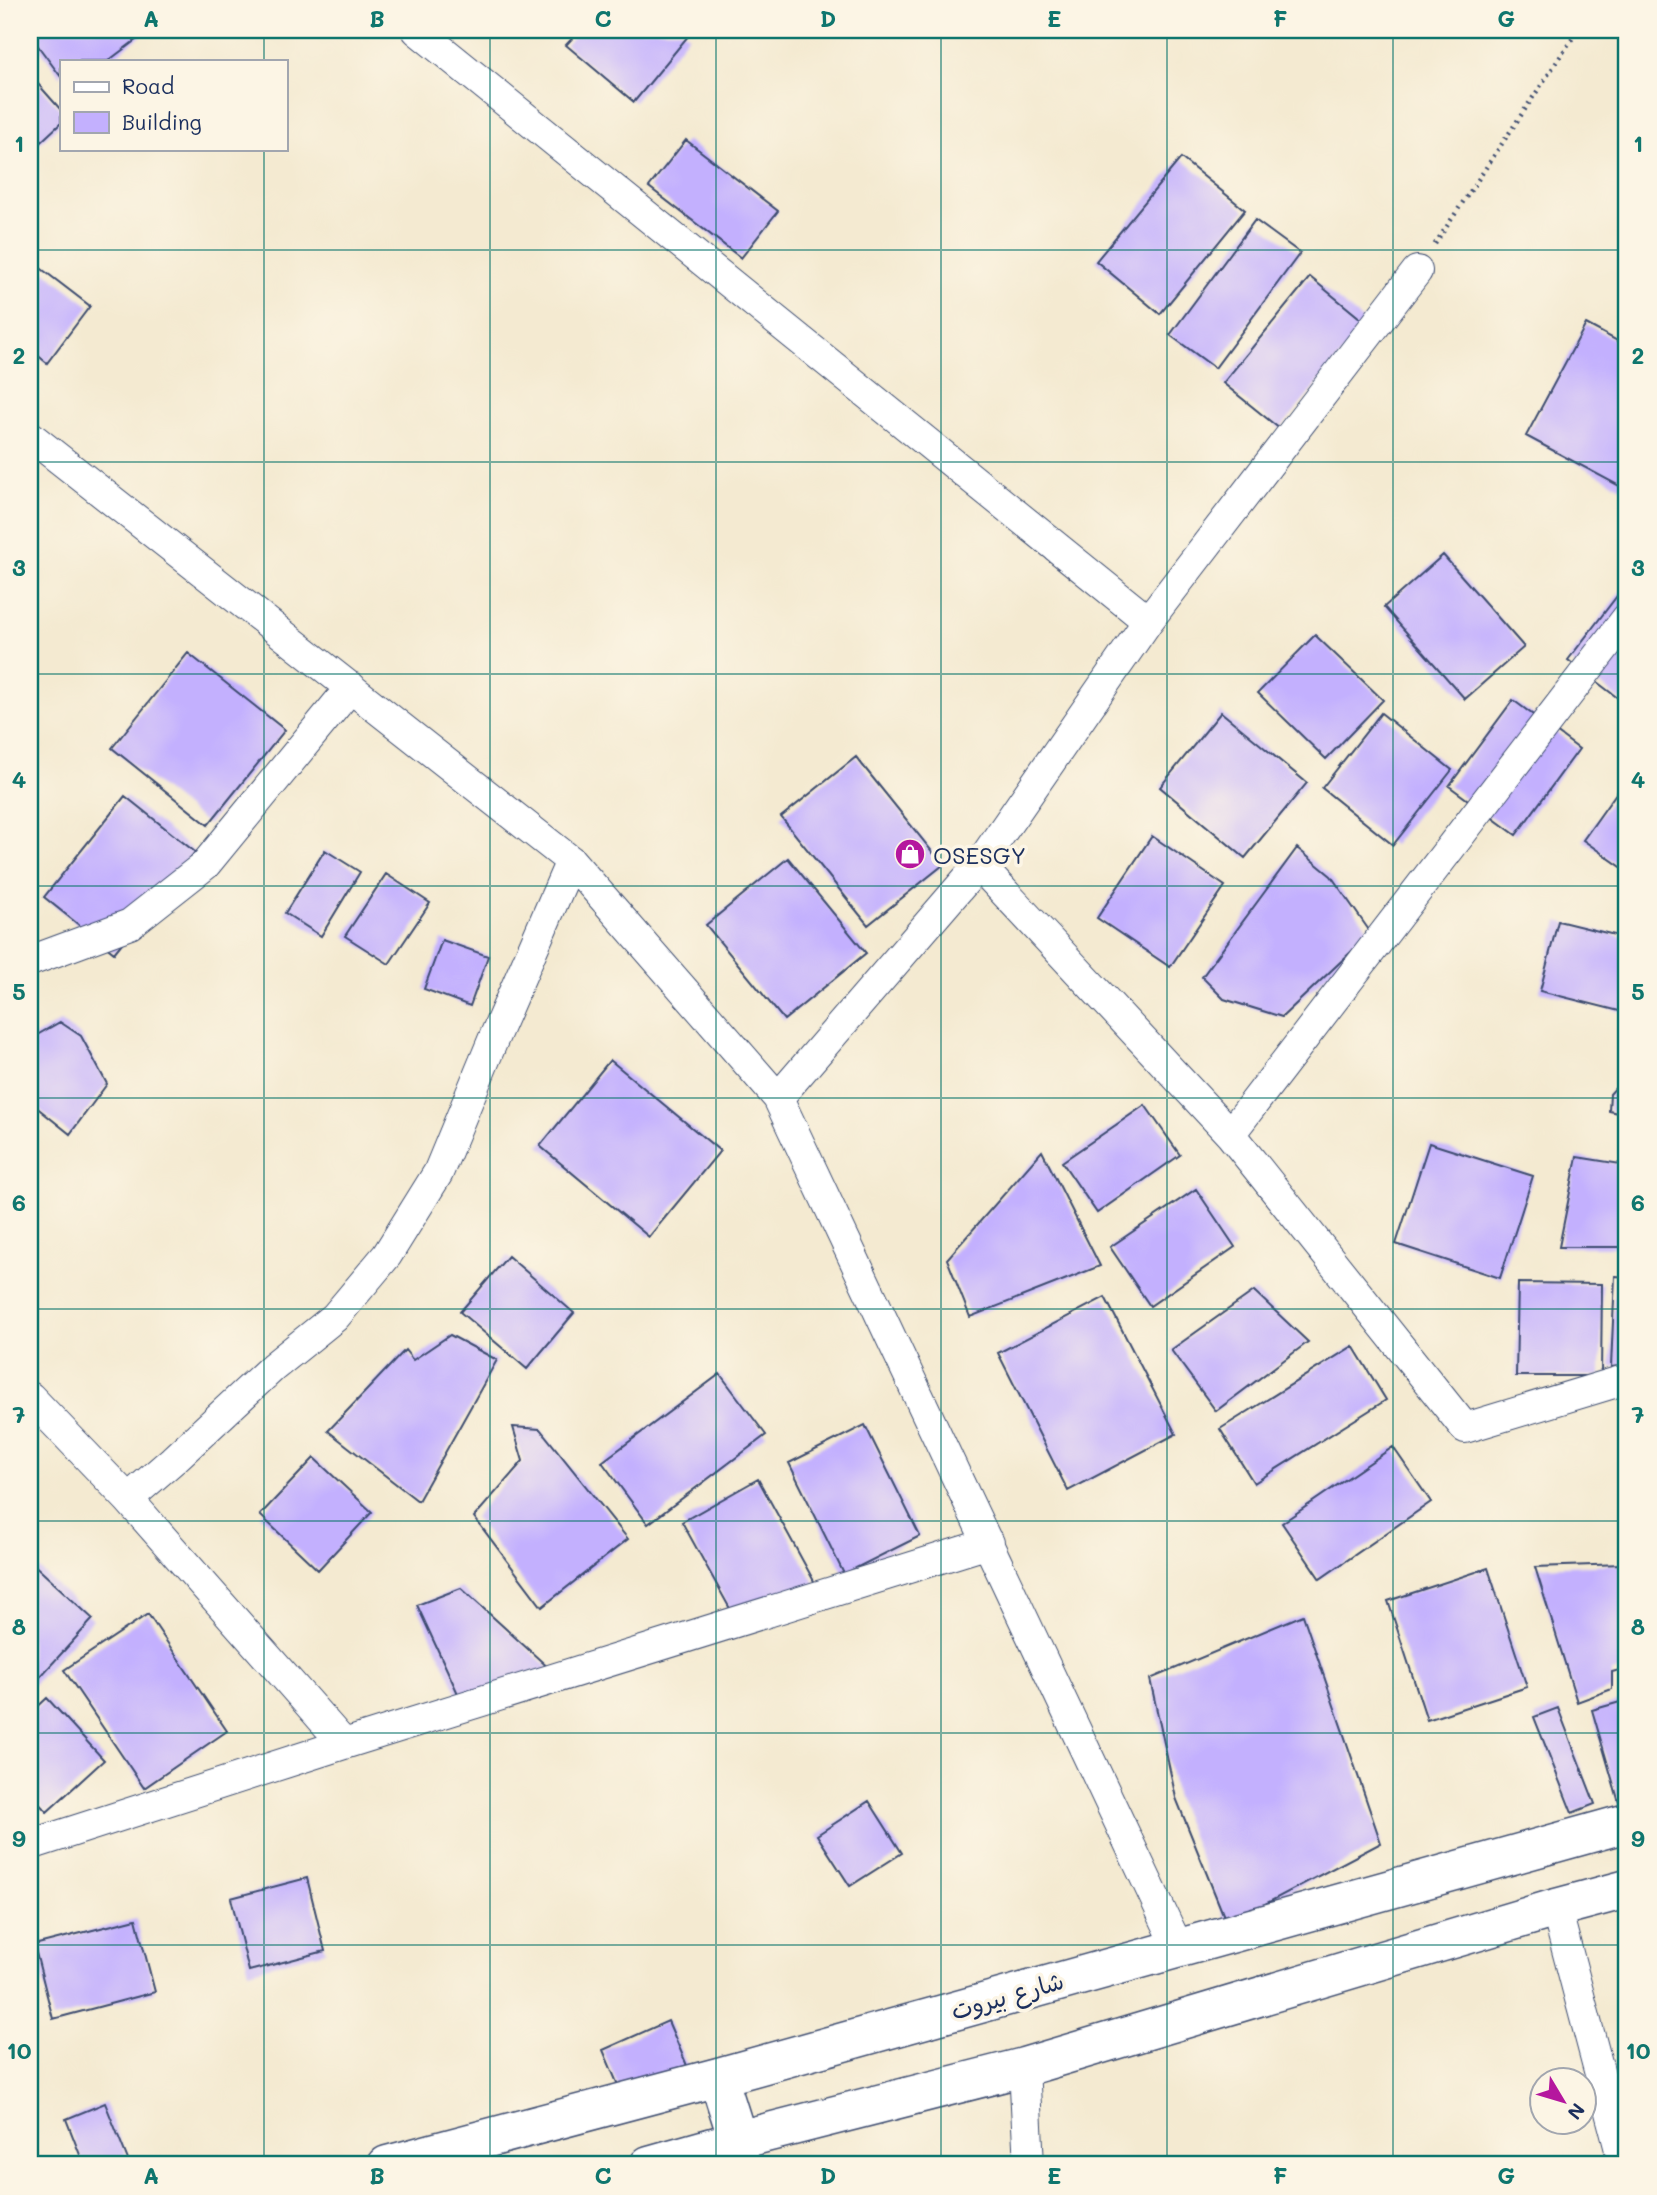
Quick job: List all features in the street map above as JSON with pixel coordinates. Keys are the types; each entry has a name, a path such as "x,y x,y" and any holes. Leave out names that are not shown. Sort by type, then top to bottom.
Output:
{"main road":[{"name":"شارع بيروت","path":"387,2165 718,2077 1627,1823"},
{"path":"649,2165 1024,2067 1627,1889"},
{"path":"718,2077 737,2140"}],"street":[{"path":"417,30 1148,621"},
{"path":"778,1098 979,865 1148,621 1417,271"},
{"path":"30,436 571,861 778,1098 1178,1947"},
{"path":"1230,1134 1627,618"},
{"path":"30,961 130,925 205,865 351,687"},
{"path":"128,1499 273,1367 335,1317 387,1255 438,1173 571,861"},
{"path":"979,865 1230,1134 1465,1428 1627,1379"},
{"path":"30,1397 128,1499 344,1744"},
{"path":"30,1845 989,1543"},
{"path":"1556,1908 1624,2165"},
{"path":"1024,2067 1029,2165"}],"path":[{"path":"1417,271 1578,30"}],"building":[{"path":"30,30 149,30 109,60 60,60 60,76 30,35"},
{"path":"580,30 681,30 689,35 634,102 566,45"},
{"path":"30,75 60,109 60,124 30,152"},
{"path":"686,140 778,211 741,258 649,187"},
{"path":"1181,158 1245,210 1160,314 1096,261"},
{"path":"1255,220 1300,253 1215,368 1170,335"},
{"path":"30,260 90,306 47,363 30,349"},
{"path":"1310,277 1367,324 1280,429 1223,383"},
{"path":"1586,324 1627,346 1627,480 1623,488 1526,436"},
{"path":"1443,555 1524,647 1465,699 1384,607"},
{"path":"1627,583 1627,705 1568,660"},
{"path":"1315,635 1383,700 1326,759 1258,693"},
{"path":"188,653 285,730 208,825 112,748"},
{"path":"1513,700 1579,749 1516,835 1449,786"},
{"path":"1221,712 1307,783 1245,858 1160,787"},
{"path":"1381,713 1452,770 1393,845 1322,788"},
{"path":"856,757 943,865 868,925 781,817"},
{"path":"1627,778 1627,871 1583,840"},
{"path":"125,796 195,852 114,953 44,897"},
{"path":"1152,836 1225,886 1170,967 1097,918"},
{"path":"1297,848 1331,876 1371,933 1282,1017 1224,999 1202,977"},
{"path":"325,850 360,872 321,936 285,913"},
{"path":"788,858 866,953 784,1020 706,925"},
{"path":"386,874 430,903 389,964 345,936"},
{"path":"1558,921 1627,938 1627,1013 1540,991"},
{"path":"442,940 488,956 470,1006 424,989"},
{"path":"60,1022 81,1036 107,1084 70,1134 30,1102 30,1039"},
{"path":"610,1060 720,1151 649,1237 540,1146"},
{"path":"1627,1075 1627,1115 1609,1111 1610,1094"},
{"path":"1145,1105 1180,1155 1097,1213 1062,1162"},
{"path":"1429,1143 1533,1176 1500,1278 1396,1244"},
{"path":"1042,1151 1100,1266 970,1317 947,1259"},
{"path":"1577,1157 1627,1165 1627,1247 1559,1247"},
{"path":"1196,1189 1235,1247 1150,1306 1110,1247"},
{"path":"508,1256 574,1313 527,1369 460,1312"},
{"path":"1615,1276 1627,1277 1627,1365 1611,1367"},
{"path":"1518,1283 1602,1284 1601,1376 1516,1376"},
{"path":"1254,1291 1308,1342 1216,1411 1171,1350"},
{"path":"1105,1297 1176,1434 1068,1491 998,1353"},
{"path":"450,1335 497,1360 418,1501 328,1431 405,1350 413,1360"},
{"path":"1353,1346 1386,1400 1254,1483 1220,1429"},
{"path":"720,1374 766,1435 648,1524 602,1462"},
{"path":"865,1425 920,1536 844,1574 789,1463"},
{"path":"513,1427 540,1429 628,1539 542,1607 474,1517 523,1461"},
{"path":"1393,1447 1431,1502 1320,1579 1282,1523"},
{"path":"314,1458 372,1512 318,1570 260,1515"},
{"path":"758,1479 815,1583 739,1625 682,1522"},
{"path":"30,1561 93,1619 30,1688"},
{"path":"1623,1564 1627,1571 1627,1668 1612,1672 1612,1689 1577,1702 1535,1567"},
{"path":"1488,1568 1527,1687 1427,1720 1388,1601"},
{"path":"461,1588 551,1670 460,1698 417,1605"},
{"path":"148,1614 227,1731 144,1788 64,1670"},
{"path":"1303,1615 1381,1843 1227,1924 1176,1798 1150,1679"},
{"path":"47,1698 104,1760 47,1812 30,1794 30,1714"},
{"path":"1627,1700 1627,1830 1592,1710"},
{"path":"1558,1708 1595,1804 1572,1813 1534,1717"},
{"path":"869,1801 902,1853 850,1886 817,1835"},
{"path":"307,1878 325,1951 249,1971 231,1898"},
{"path":"136,1919 155,1992 53,2019 34,1945"},
{"path":"668,2021 691,2075 626,2104 603,2050"},
{"path":"105,2103 130,2165 84,2165 66,2119"}],"place":[{"name":"OSESGY","path":"910,854"}]}
